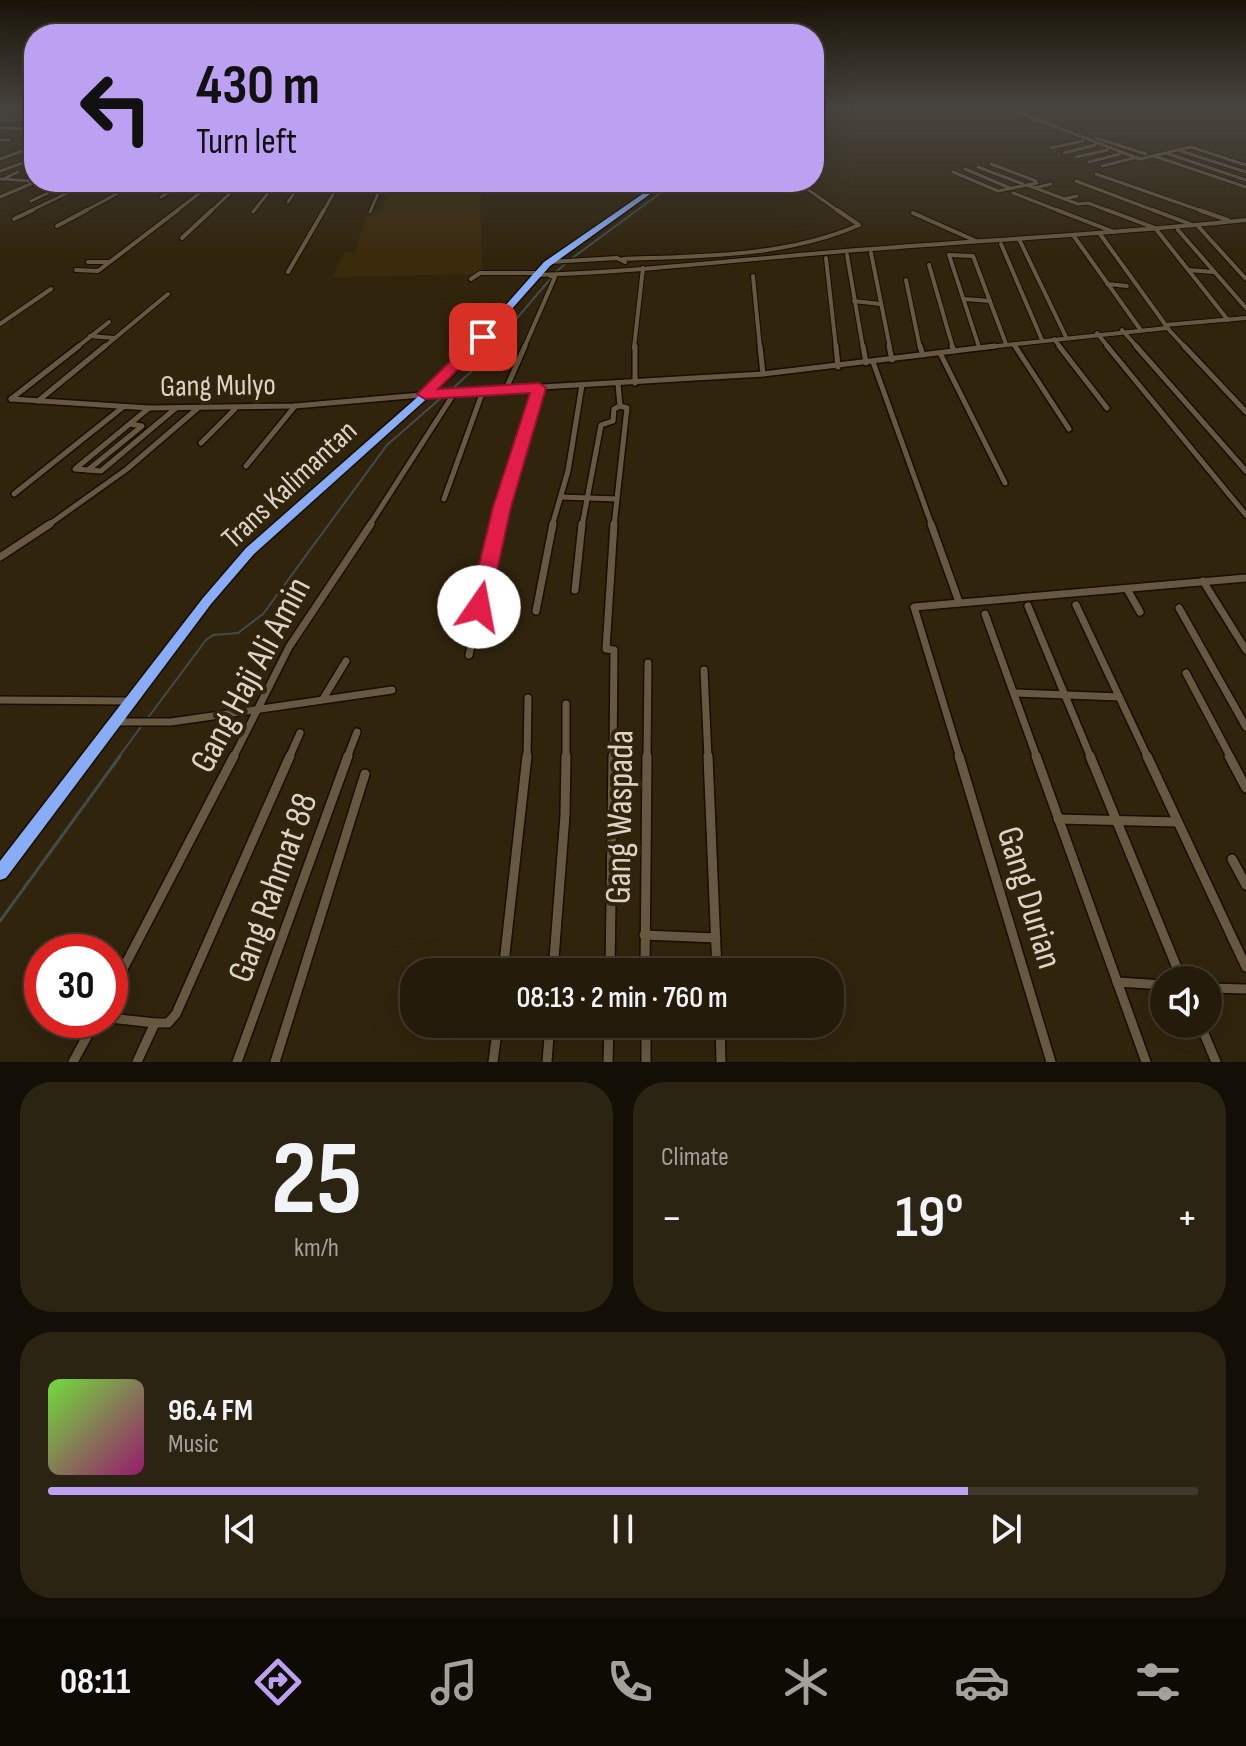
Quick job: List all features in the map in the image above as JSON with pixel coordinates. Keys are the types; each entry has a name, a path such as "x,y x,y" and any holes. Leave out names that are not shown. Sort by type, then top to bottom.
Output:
{"highway":[{"name":"Trans Kalimantan","path":"0,873 207,601 250,551 460,363 546,275 550,262 650,192"}],"street":[{"path":"1089,162 1110,157"},
{"path":"1102,166 1144,157"},
{"path":"1156,157 1246,187"},
{"path":"1176,157 1235,176 1246,175"},
{"path":"1196,157 1246,175"},
{"path":"1220,157 1246,165"},
{"path":"0,171 24,163"},
{"path":"953,172 997,191 1012,191 1037,182 991,164"},
{"path":"978,167 1078,204 1088,203 1156,230 1228,320"},
{"path":"965,169 1117,234"},
{"path":"1,179 18,172"},
{"path":"1096,174 1232,221"},
{"path":"1,179 24,180"},
{"path":"1076,181 1195,225 1246,279"},
{"path":"1035,188 1051,184"},
{"path":"0,197 24,185"},
{"path":"1050,193 1061,190"},
{"path":"31,201 50,192"},
{"path":"14,219 70,192"},
{"path":"57,226 120,192"},
{"path":"161,197 169,192"},
{"path":"76,270 97,271 201,192"},
{"path":"182,238 231,192"},
{"path":"253,212 268,192"},
{"path":"288,202 295,192"},
{"path":"288,272 334,192"},
{"path":"370,212 379,192"},
{"path":"550,262 701,255 805,242 859,225 811,192"},
{"path":"1064,199 1077,196"},
{"path":"913,213 979,242"},
{"path":"471,279 480,273 546,275 1117,234 1246,220"},
{"path":"1178,230 1246,308"},
{"path":"1100,234 1166,326 1246,412"},
{"path":"1073,235 1140,329"},
{"path":"1019,239 1066,337"},
{"path":"969,243 1006,344"},
{"path":"1001,244 1042,340"},
{"path":"871,253 892,360"},
{"path":"847,255 869,363 959,602 1246,578"},
{"path":"973,256 949,255 979,347"},
{"path":"826,258 838,367"},
{"path":"623,259 626,268"},
{"path":"88,262 109,262"},
{"path":"929,265 954,351"},
{"path":"635,383 633,361 643,268"},
{"path":"1187,270 1213,272"},
{"path":"506,389 546,275"},
{"path":"753,276 756,340 763,374"},
{"path":"906,280 918,330 916,335 923,355"},
{"path":"1107,284 1127,286"},
{"path":"0,324 51,289"},
{"path":"38,402 168,294"},
{"path":"964,299 990,301"},
{"path":"854,301 880,304"},
{"name":"Gang Mulyo","path":"90,336 11,399 149,408 295,406 425,394 763,374 1246,318"},
{"path":"90,336 109,322"},
{"path":"1122,330 1246,471"},
{"path":"1097,333 1246,515"},
{"path":"90,336 115,338"},
{"path":"1054,339 1107,408"},
{"path":"1014,344 1069,429"},
{"path":"940,353 1005,483"},
{"path":"618,384 620,406"},
{"path":"536,611 582,385"},
{"path":"469,655 492,546 539,388"},
{"path":"444,499 483,391"},
{"name":"Gang Haji Ali Amin","path":"128,960 302,625 436,425 450,393"},
{"path":"246,466 295,406"},
{"path":"575,590 580,536 601,425 613,421 614,409 620,406 627,408 606,649 614,650 610,958"},
{"path":"14,494 123,407"},
{"path":"149,408 75,468 101,471 176,408"},
{"path":"0,557 107,485 157,446 198,408"},
{"path":"201,443 236,408"},
{"path":"88,470 142,426 130,424"},
{"path":"561,497 617,499"},
{"path":"1203,581 1246,650"},
{"path":"1127,589 1140,612"},
{"name":"Gang Durian","path":"959,602 914,607 1051,1062"},
{"path":"1076,605 1246,967"},
{"path":"1028,606 1176,966"},
{"path":"1179,608 1246,727"},
{"path":"985,614 1146,1062"},
{"path":"323,700 346,661"},
{"name":"Gang Waspada","path":"645,958 648,663"},
{"path":"704,670 717,958"},
{"path":"1186,673 1246,788"},
{"path":"115,722 143,724 392,690"},
{"path":"1014,693 1119,697"},
{"path":"505,958 527,759 528,698"},
{"path":"0,700 131,701"},
{"path":"554,958 565,815 566,704"},
{"name":"Gang Rahmat 88","path":"237,1062 357,732"},
{"path":"128,1020 168,1023 176,1014 300,733"},
{"path":"275,1062 365,774"},
{"path":"1058,819 1176,822"},
{"path":"1232,859 1246,885"},
{"path":"644,935 716,938"},
{"path":"1117,982 1150,984"},
{"path":"1222,988 1246,989"},
{"path":"137,1062 155,1023"},
{"path":"73,1062 86,1038"},
{"path":"493,1062 496,1038"},
{"path":"547,1062 549,1038"},
{"path":"608,1062 609,1038"},
{"path":"646,1038 646,1062"},
{"path":"720,1038 721,1062"},
{"path":"1206,1038 1216,1062"}],"shaded area":[{"path":"390,192 480,192 482,274 333,277 344,252 355,252 368,212 381,211"}],"waterway":[{"path":"13,181 24,182"},
{"path":"571,259 663,192"},
{"path":"556,272 566,263"},
{"path":"450,391 472,371 552,277"},
{"path":"147,719 206,640 213,635 238,633 263,614 387,445 442,397"},
{"path":"118,758 143,724"},
{"path":"0,921 120,756"}],"route":[{"path":"479,607 502,507 539,388 425,394 449,374 483,337"}]}
